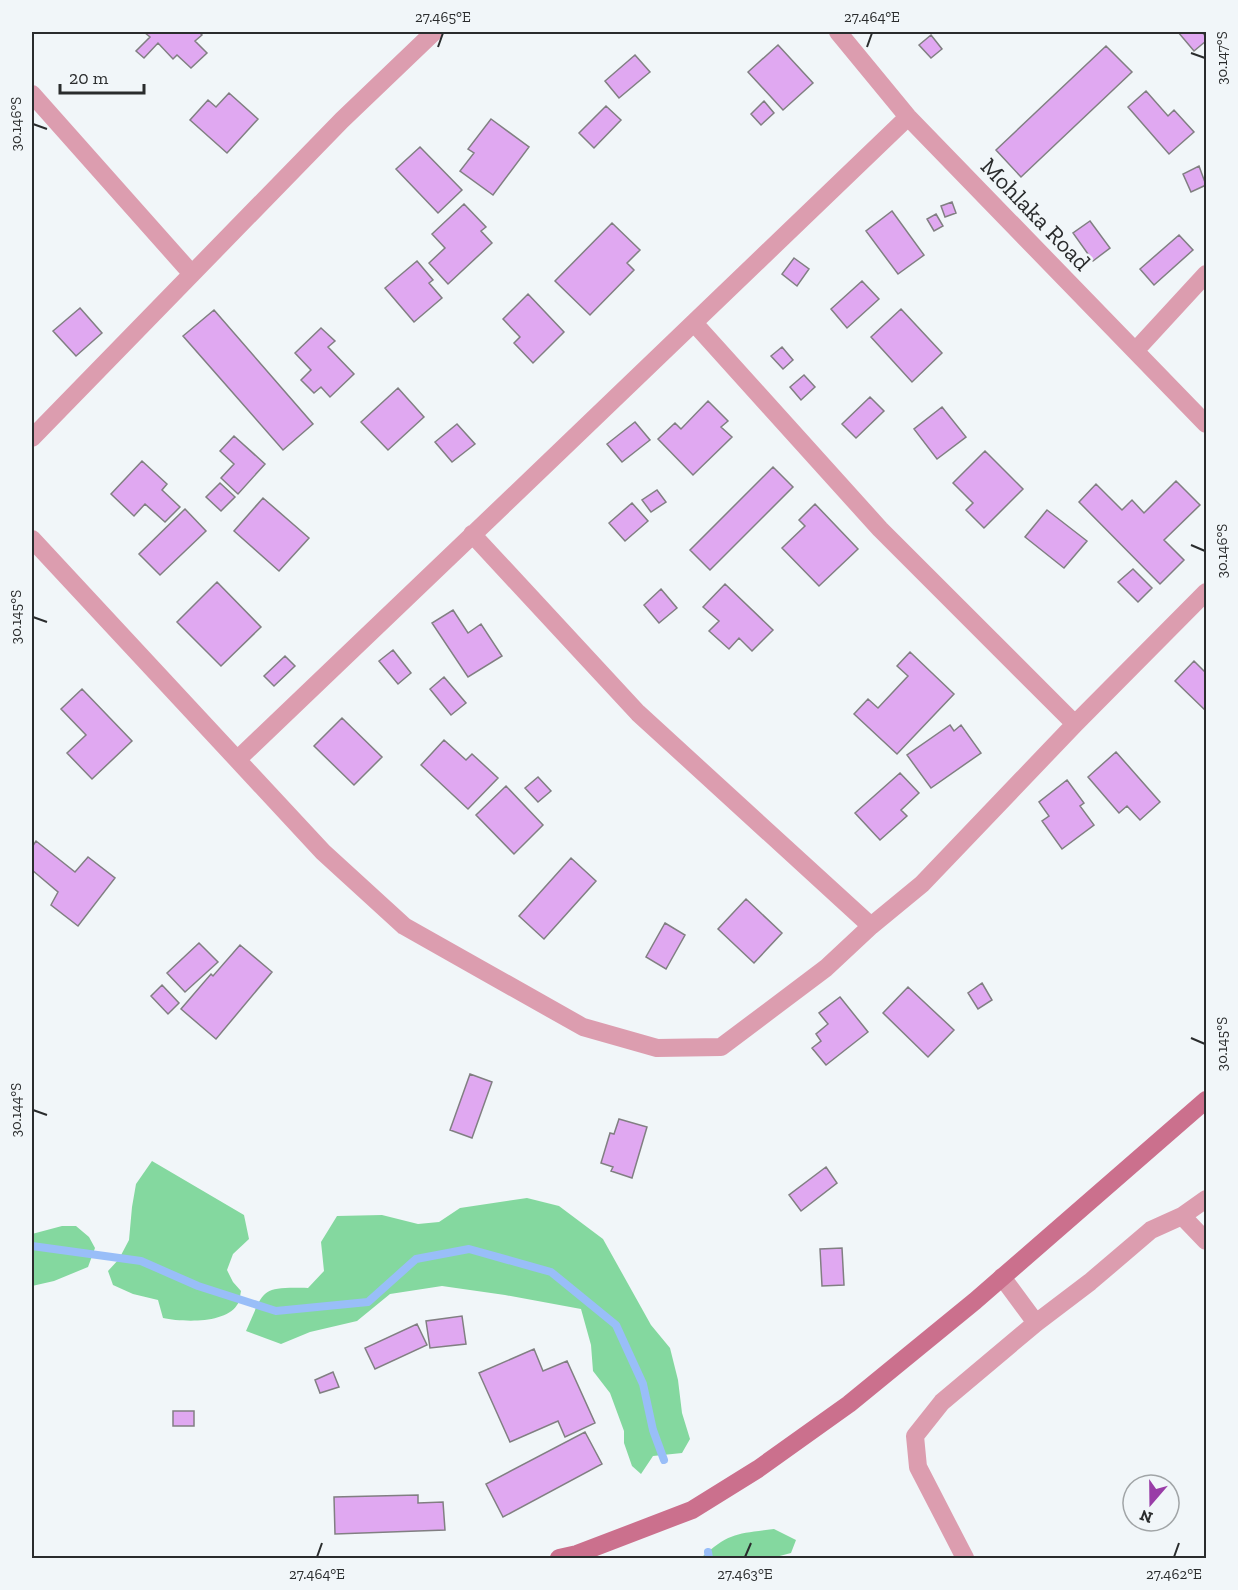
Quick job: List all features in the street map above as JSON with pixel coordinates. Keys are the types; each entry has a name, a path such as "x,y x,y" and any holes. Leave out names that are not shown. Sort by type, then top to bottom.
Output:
{"main road":[{"path":"559,1558 577,1554 692,1509 758,1469 849,1404 1002,1277 1206,1100"}],"street":[{"path":"32,438 342,120 434,32"},
{"name":"Mohlaka Road","path":"838,32 908,117 1206,424"},
{"path":"32,94 192,274"},
{"path":"238,759 695,324 908,117"},
{"path":"1136,350 1206,274"},
{"path":"695,324 880,529 1075,724"},
{"path":"472,534 638,713 871,926"},
{"path":"32,539 323,852 404,926 584,1027 657,1048 721,1047 826,968 871,926 922,884 1075,724 1206,592"},
{"path":"965,1558 918,1467 915,1436 942,1402 1036,1323 1090,1282 1151,1230 1182,1216 1206,1199"},
{"path":"1182,1216 1206,1241"},
{"path":"1002,1277 1036,1323"}],"green space":[{"path":"152,1161 244,1215 249,1239 233,1254 227,1270 241,1291 240,1298 238,1304 223,1316 192,1321 163,1318 158,1300 133,1294 113,1285 108,1271 119,1259 129,1240 136,1184"},
{"path":"527,1198 559,1206 603,1239 651,1325 670,1348 678,1380 682,1413 690,1439 682,1453 653,1456 641,1474 632,1466 624,1443 624,1431 610,1393 593,1371 591,1345 581,1309 442,1286 390,1294 357,1321 310,1332 281,1344 246,1331 257,1306 266,1293 280,1288 308,1288 324,1271 321,1242 337,1216 382,1215 418,1224 439,1222 460,1208"},
{"path":"62,1226 76,1226 89,1237 95,1248 88,1267 54,1281 32,1286 32,1234"},
{"path":"774,1529 796,1540 791,1553 772,1558 701,1558 719,1543 734,1536"}],"building":[{"path":"144,32 199,32 202,35 195,41 207,53 191,68 177,55 173,59 158,43 144,58 136,51 150,37"},
{"path":"1178,32 1202,32 1206,41 1194,51"},
{"path":"931,35 942,49 931,58 919,45"},
{"path":"778,45 813,83 783,110 748,72"},
{"path":"1106,46 1132,72 1021,177 996,150"},
{"path":"635,55 650,72 619,98 605,81"},
{"path":"1146,91 1168,116 1174,110 1194,132 1169,154 1128,107"},
{"path":"229,93 258,119 227,153 190,120 208,100 216,107"},
{"path":"764,101 774,113 761,125 751,114"},
{"path":"606,106 621,120 594,148 579,133"},
{"path":"491,119 529,147 493,195 460,171 474,153 468,149"},
{"path":"420,147 462,190 438,213 396,169"},
{"path":"1199,166 1206,185 1191,192 1183,174"},
{"path":"952,202 956,213 945,217 941,206"},
{"path":"464,204 486,227 481,231 492,243 448,284 429,263 445,248 432,234"},
{"path":"892,211 924,255 898,274 866,231"},
{"path":"936,214 943,226 934,231 927,219"},
{"path":"1090,221 1110,248 1093,261 1073,233"},
{"path":"612,223 640,250 627,263 634,270 590,315 555,281"},
{"path":"1179,235 1193,250 1154,285 1140,269"},
{"path":"794,258 809,269 797,286 782,274"},
{"path":"417,261 433,280 429,283 442,298 414,322 385,288"},
{"path":"862,281 879,299 847,328 831,309"},
{"path":"528,294 564,332 533,363 514,343 520,337 503,319"},
{"path":"80,308 102,333 76,356 53,331"},
{"path":"901,309 942,353 912,382 871,337"},
{"path":"214,310 313,424 283,450 183,336"},
{"path":"321,328 335,341 328,347 354,374 330,397 321,387 314,393 301,380 311,370 295,353"},
{"path":"782,347 793,360 783,369 771,356"},
{"path":"804,375 815,387 801,400 790,387"},
{"path":"398,388 424,417 388,450 361,422"},
{"path":"870,397 884,411 856,438 842,424"},
{"path":"708,401 728,421 721,427 732,437 693,475 658,439 675,423 681,429"},
{"path":"942,407 966,437 937,459 914,429"},
{"path":"635,422 650,440 622,462 607,444"},
{"path":"457,424 475,444 452,462 435,442"},
{"path":"234,436 265,464 238,494 221,478 234,464 220,451"},
{"path":"985,451 1023,489 984,528 966,510 973,503 953,483"},
{"path":"142,461 167,484 162,490 180,507 165,522 145,504 134,516 111,494"},
{"path":"773,467 793,487 710,570 690,550"},
{"path":"1176,481 1200,505 1164,540 1184,560 1160,584 1079,502 1096,484 1122,510 1132,500 1144,513"},
{"path":"220,483 235,497 221,511 206,497"},
{"path":"657,490 666,502 651,512 642,500"},
{"path":"263,498 309,538 279,571 234,531"},
{"path":"632,503 648,521 625,541 609,523"},
{"path":"815,504 858,549 819,586 782,548 805,526 799,520"},
{"path":"185,509 206,531 160,575 139,554"},
{"path":"1047,510 1087,541 1064,568 1025,537"},
{"path":"1133,569 1152,588 1138,602 1118,582"},
{"path":"217,582 261,627 221,666 177,622"},
{"path":"725,584 773,630 752,651 739,638 729,649 709,631 719,621 703,607"},
{"path":"661,589 677,608 659,623 644,605"},
{"path":"453,610 468,633 481,624 502,656 468,677 432,623"},
{"path":"393,650 411,673 398,684 379,661"},
{"path":"910,652 954,694 897,754 854,714 868,699 878,708 908,676 897,666"},
{"path":"285,656 295,666 274,686 264,676"},
{"path":"1194,661 1206,673 1206,711 1175,681"},
{"path":"444,677 466,703 451,715 430,689"},
{"path":"82,689 132,741 92,779 67,753 86,735 61,709"},
{"path":"342,718 382,757 354,785 314,746"},
{"path":"950,725 954,731 961,725 981,753 931,788 907,755"},
{"path":"444,740 466,760 472,754 498,778 468,809 421,765"},
{"path":"1116,752 1160,802 1140,820 1127,806 1119,813 1088,777"},
{"path":"900,773 919,793 901,810 907,816 880,840 855,813"},
{"path":"538,777 551,791 538,802 525,788"},
{"path":"1067,780 1084,803 1080,806 1094,825 1062,849 1042,821 1049,816 1039,802"},
{"path":"506,786 543,825 514,854 476,815"},
{"path":"36,841 75,872 88,857 115,878 78,926 51,905 58,892 32,870 32,847"},
{"path":"571,858 596,881 544,939 519,916"},
{"path":"746,899 782,933 754,963 718,929"},
{"path":"665,923 685,935 666,969 646,957"},
{"path":"199,943 218,962 185,992 167,973"},
{"path":"240,945 272,972 216,1039 181,1009"},
{"path":"982,983 992,1000 978,1009 968,993"},
{"path":"162,985 179,1003 168,1014 151,996"},
{"path":"908,987 954,1030 928,1057 883,1013"},
{"path":"840,997 868,1032 826,1065 812,1048 821,1041 816,1034 828,1024 819,1013"},
{"path":"470,1074 492,1082 472,1138 450,1130"},
{"path":"619,1119 647,1127 632,1178 611,1171 613,1167 601,1163 610,1133 614,1134"},
{"path":"826,1167 837,1183 801,1211 789,1195"},
{"path":"842,1248 844,1285 822,1286 820,1249"},
{"path":"462,1316 466,1344 430,1348 426,1321"},
{"path":"417,1324 427,1345 375,1369 365,1348"},
{"path":"534,1349 543,1371 567,1361 595,1423 565,1437 558,1421 510,1442 479,1373"},
{"path":"333,1372 339,1387 320,1393 315,1380"},
{"path":"173,1411 194,1411 194,1426 173,1426"},
{"path":"585,1432 602,1464 503,1517 486,1484"},
{"path":"418,1495 418,1503 443,1502 445,1530 335,1534 334,1497"}],"waterway":[{"path":"32,1246 141,1261 198,1286 276,1311 368,1302 416,1259 469,1249 551,1272 616,1325 643,1384 653,1430 664,1460"},
{"path":"708,1552 709,1558"}]}
